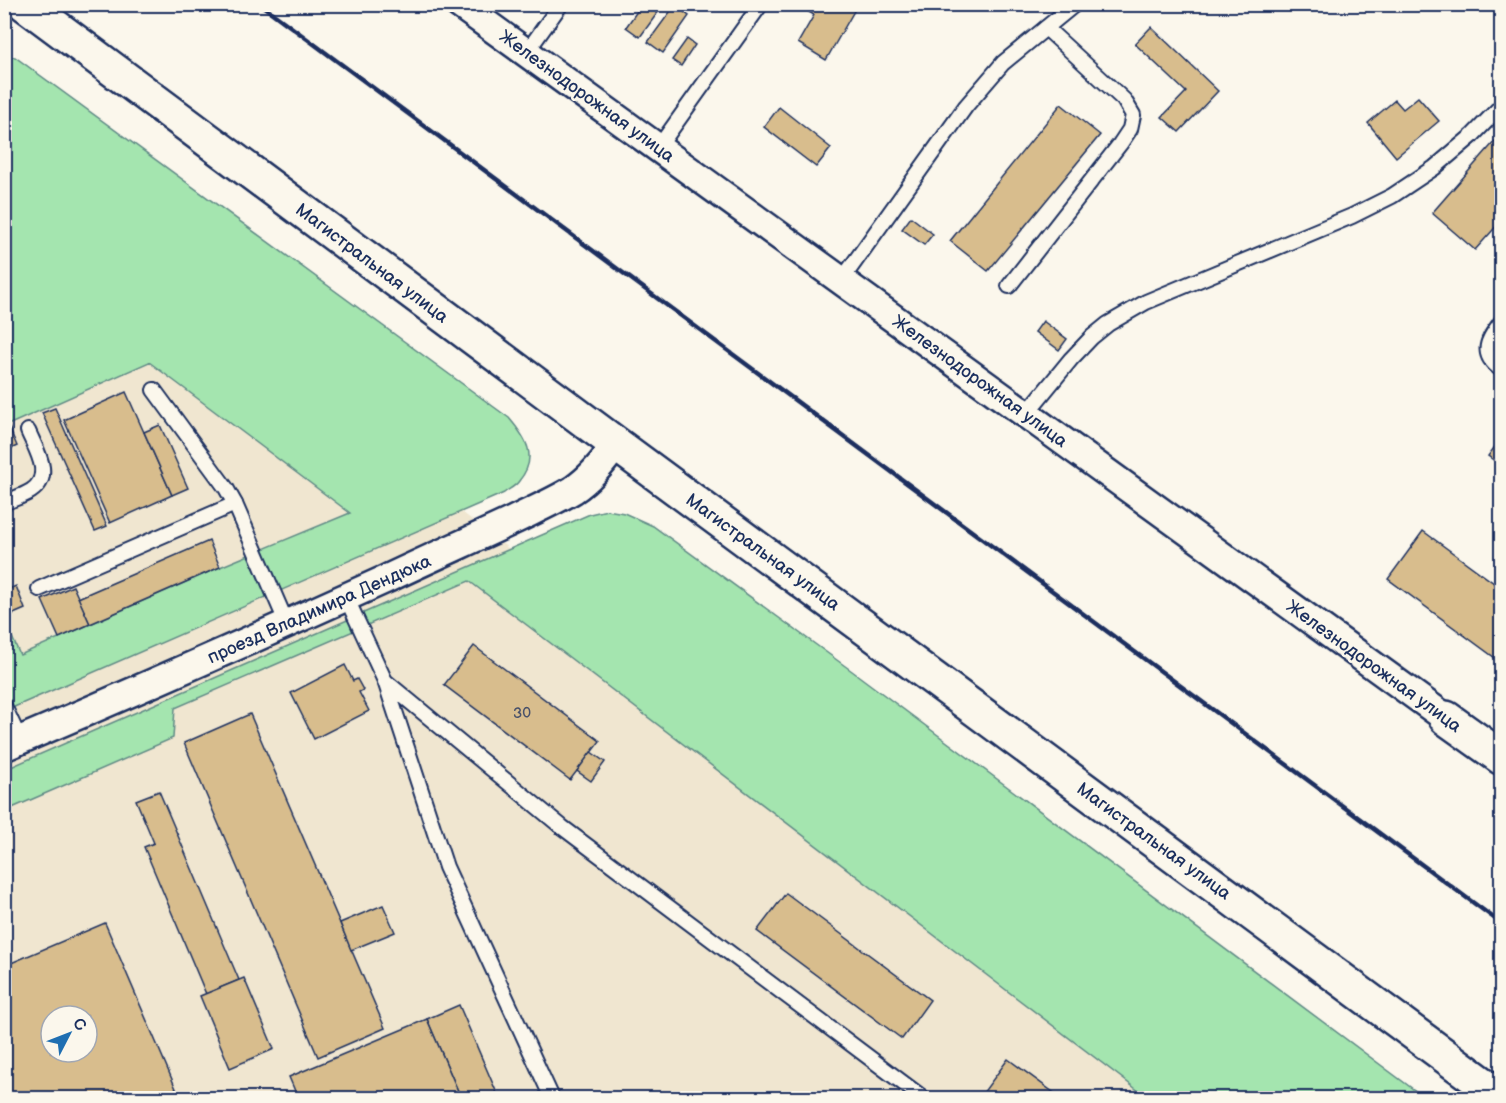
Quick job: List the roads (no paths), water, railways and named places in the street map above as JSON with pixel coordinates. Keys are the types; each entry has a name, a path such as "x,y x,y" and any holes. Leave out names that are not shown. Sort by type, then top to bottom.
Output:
{"main road":[{"name":"Магистральная улица","path":"25,4 616,444 1502,1098"},
{"name":"Железнодорожная улица","path":"1446,718 1502,758"}],"street":[{"name":"Железнодорожная улица","path":"459,4 1446,718"},
{"name":"проезд Владимира Дендюка","path":"12,744 286,624 555,500 591,476 616,444"}],"lane":[{"path":"526,53 561,4"},
{"path":"658,148 760,4"},
{"path":"841,280 966,106 1004,63 1075,4"},
{"path":"1009,286 1131,129 1133,115 1124,100 1046,28"},
{"path":"1026,414 1071,359 1108,324 1146,302 1352,216 1392,196 1434,168 1472,136 1502,105"},
{"path":"1502,321 1487,343 1494,365 1502,370"},
{"path":"154,390 226,488 286,624"},
{"path":"4,503 30,492 39,484 43,476 43,466 28,431"},
{"path":"39,589 235,504"},
{"path":"346,597 385,681 446,867 552,1098"},
{"path":"385,681 562,827 923,1098"},
{"path":"4,706 12,744"}],"railway":[{"path":"260,4 1502,924"}]}
